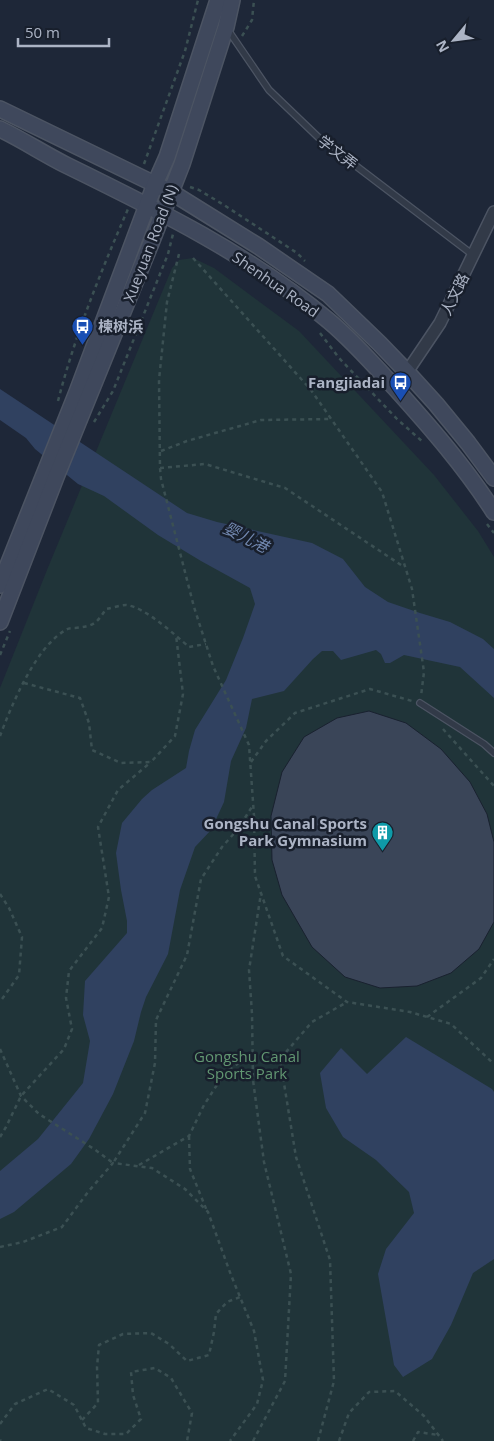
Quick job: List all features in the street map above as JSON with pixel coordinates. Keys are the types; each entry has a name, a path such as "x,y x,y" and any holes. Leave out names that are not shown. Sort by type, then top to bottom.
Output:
{"main road":[{"name":"Xueyuan Road (N)","path":"0,622 77,392 148,205 154,184 170,148 218,0"},
{"name":"Xueyuan Road (N)","path":"0,585 50,474 76,428 163,213 182,164 226,27 232,0"},
{"name":"Shenhua Road","path":"0,110 171,192 258,246 328,294 407,372 447,417 494,478"},
{"name":"Shenhua Road","path":"0,129 21,139 39,151 148,205 217,243 256,268 329,321 359,348 420,416 472,479 490,516"}],"street":[{"name":"人文路","path":"407,372 440,322 494,212"}],"lane":[{"name":"学文弄","path":"226,27 269,90 318,137 473,256"},
{"path":"420,703 484,744 494,753"}],"path":[{"path":"179,254 167,302 160,371 161,479 194,607 213,666 249,745 255,876 284,956 347,1002 410,1012 451,1024 494,1064"},
{"path":"193,258 311,390 382,492 412,589 424,672 420,703 370,689 295,713 266,741 250,763"},
{"path":"315,328 322,334 339,358 390,412 426,445"},
{"path":"160,452 188,441 261,420 332,419"},
{"path":"160,468 205,464 286,488 406,568"},
{"path":"490,516 494,533"},
{"path":"0,736 12,705 34,664 50,641 66,629 87,627 97,622 106,609 126,605 146,613 189,647 206,644"},
{"path":"0,1136 21,1096 64,1049 72,1028 66,998 69,971 102,928 109,897 98,826 118,790 151,762 175,736 183,694 176,635"},
{"path":"24,683 80,698 89,723 92,750 121,763 151,762"},
{"path":"442,729 494,786"},
{"path":"0,1247 23,1242 62,1227 113,1163 145,1113 155,1063 156,1020 187,955 201,879 222,847 238,829 253,805"},
{"path":"252,1441 285,1381 291,1274 264,1162 253,1080 249,970 261,891"},
{"path":"0,894 9,908 22,937 19,975 0,1002"},
{"path":"427,1017 481,978 494,959"},
{"path":"318,1441 334,1381 330,1260 296,1157 280,1059 312,1022 347,1002"},
{"path":"0,1049 21,1096 39,1114 113,1163 152,1168 185,1189 208,1212"},
{"path":"230,1441 257,1404 263,1380 254,1332 190,1169 189,1136 204,1105 226,1071 252,1055"},
{"path":"138,1166 189,1136"},
{"path":"82,1420 98,1403 97,1367 99,1346 123,1334 151,1333 169,1344 187,1360 209,1355 216,1314 228,1302 240,1297"},
{"path":"0,1424 15,1404 48,1389 74,1405 86,1428 105,1434 126,1434 141,1418 133,1395 131,1372 155,1368 171,1378 192,1413 187,1441"},
{"path":"339,1441 348,1413 369,1392 395,1391 424,1416 443,1441"},
{"path":"413,1441 418,1432 438,1435"}],"green space":[{"name":"Gongshu Canal Sports Park","path":"193,258 214,268 299,331 434,475 478,531 494,557 494,1441 0,1441 0,688 172,268 179,260"}],"water":[{"name":"婴儿港","path":"0,389 187,513 217,522 312,543 343,559 365,587 388,602 450,622 483,639 494,649 494,698 460,667 404,655 390,663 385,663 381,654 376,650 341,660 333,651 322,651 284,691 252,699 246,728 231,761 224,802 211,830 195,847 180,890 168,954 146,997 134,1041 113,1094 89,1139 71,1164 14,1212 0,1219 0,1171 38,1139 83,1083 90,1041 83,1015 85,981 127,933 127,921 116,853 122,823 152,790 186,768 195,730 226,680 255,604 250,588 158,535 104,496 78,484 35,449 26,438 0,420"},
{"path":"406,1037 494,1092 494,1259 473,1273 451,1325 432,1359 403,1377 394,1365 378,1274 386,1249 414,1213 409,1192 376,1160 343,1137 326,1108 320,1073 341,1048 367,1074"}],"building":[{"name":"Gongshu Canal Sports Park Gymnasium","path":"369,711 406,723 441,749 470,782 487,814 494,842 494,922 479,949 451,973 417,986 380,988 345,977 312,947 282,895 272,860 271,816 282,772 304,737 337,718"}],"place":[{"name":"楝树浜","path":"82,345"},
{"name":"Fangjiadai","path":"401,401"},
{"name":"Gongshu Canal Sports Park Gymnasium","path":"383,851"}]}
